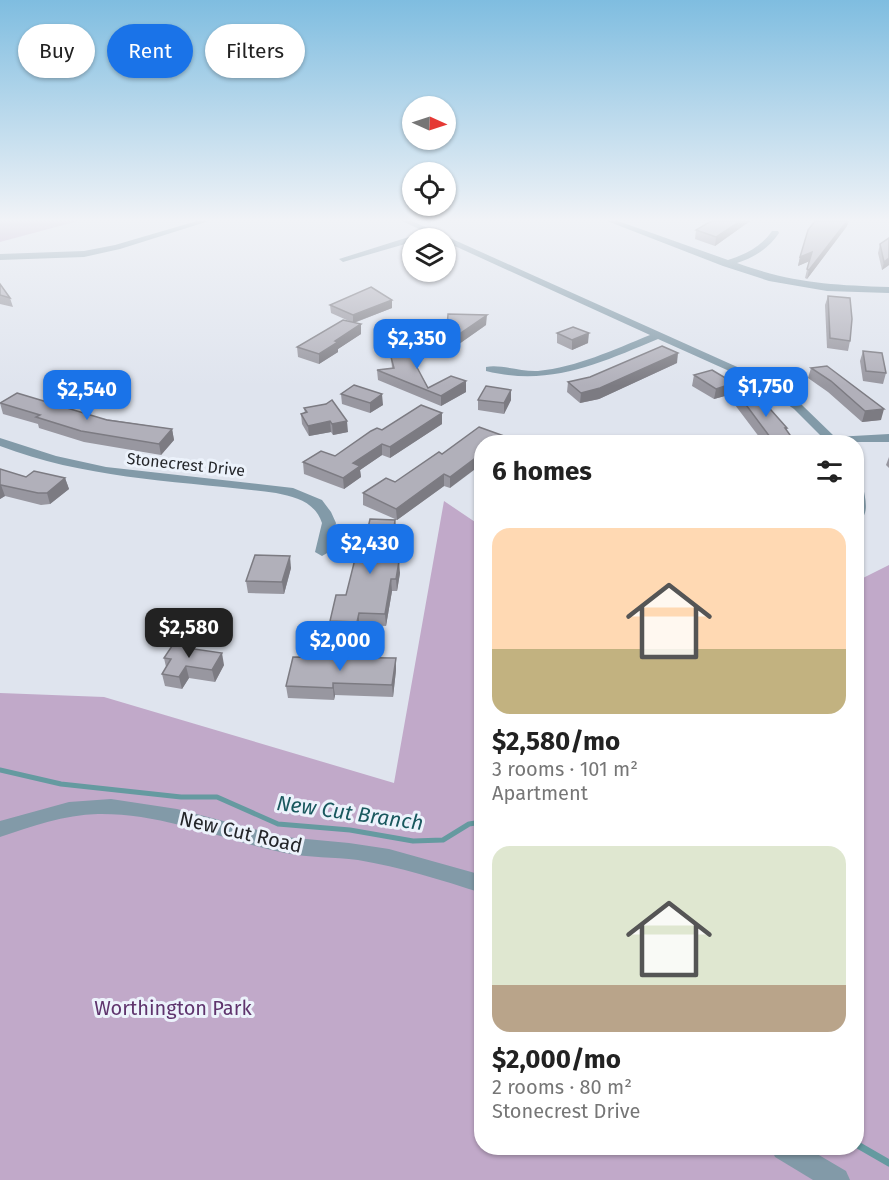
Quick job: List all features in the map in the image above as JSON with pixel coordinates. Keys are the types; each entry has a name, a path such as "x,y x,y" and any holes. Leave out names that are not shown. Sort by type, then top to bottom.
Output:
{"street":[{"path":"529,276 760,381 798,406 826,435"},
{"path":"763,276 808,286 889,290"},
{"path":"490,369 525,375 557,373 659,335"},
{"path":"864,440 889,438"},
{"name":"Stonecrest Drive","path":"4,447 99,471 294,494 315,502 327,515 328,533 322,552"},
{"name":"New Cut Road","path":"0,829 49,814 81,808 111,807 149,811 287,845 358,852 427,867 474,882"},
{"path":"796,1155 837,1180"}],"green space":[{"name":"Worthington Park","path":"444,501 474,521 474,1155 864,1155 864,578 889,565 889,1180 0,1180 0,693 104,697 394,783"}],"building":[{"path":"0,284 10,298 0,295"},
{"path":"371,287 392,300 353,315 330,305"},
{"path":"828,296 850,298 852,319 850,341 830,338"},
{"path":"448,314 487,315 449,341 433,337 447,328"},
{"path":"343,320 361,324 319,354 297,347"},
{"path":"573,327 589,333 572,340 557,333"},
{"path":"413,340 429,343 412,358 428,388 451,376 466,381 441,396 377,370 394,368 391,357"},
{"path":"662,346 678,353 600,388 581,393 568,382 590,377"},
{"path":"863,351 882,353 886,373 866,371"},
{"path":"827,366 884,409 865,411 831,381 811,368"},
{"path":"712,370 734,383 716,389 694,375"},
{"path":"354,385 382,394 370,403 341,394"},
{"path":"486,386 511,390 504,403 478,400"},
{"path":"755,392 787,428 785,428 790,435 769,435 738,394"},
{"path":"17,393 107,420 172,429 159,444 81,431 0,403"},
{"path":"332,400 347,421 332,424 330,421 308,426 301,414 307,412 304,408 326,404"},
{"path":"421,405 442,413 390,447 382,444 353,463 360,466 343,478 303,462 321,451 335,456 371,431 377,428 382,430"},
{"path":"479,427 501,435 474,435 474,459 450,477 444,474 396,509 363,493 386,478 395,482 439,452 442,454"},
{"path":"0,469 26,477 34,471 65,478 47,493 38,493 0,485"},
{"path":"370,519 395,520 394,528 396,528 390,561 399,561 396,579 391,579 385,614 359,613 357,622 330,621 336,595 346,595 355,559 361,560"},
{"path":"255,555 290,556 282,582 246,581"},
{"path":"176,640 191,642 187,648 222,653 212,670 186,666 179,677 162,674 171,659 164,658"},
{"path":"293,657 396,658 392,685 333,683 333,688 286,686"}],"waterway":[{"name":"New Cut Branch","path":"0,770 61,784 181,797 217,797 278,824 350,830 413,841 443,840 474,823"},
{"name":"New Cut Branch","path":"864,1149 889,1163"}]}
